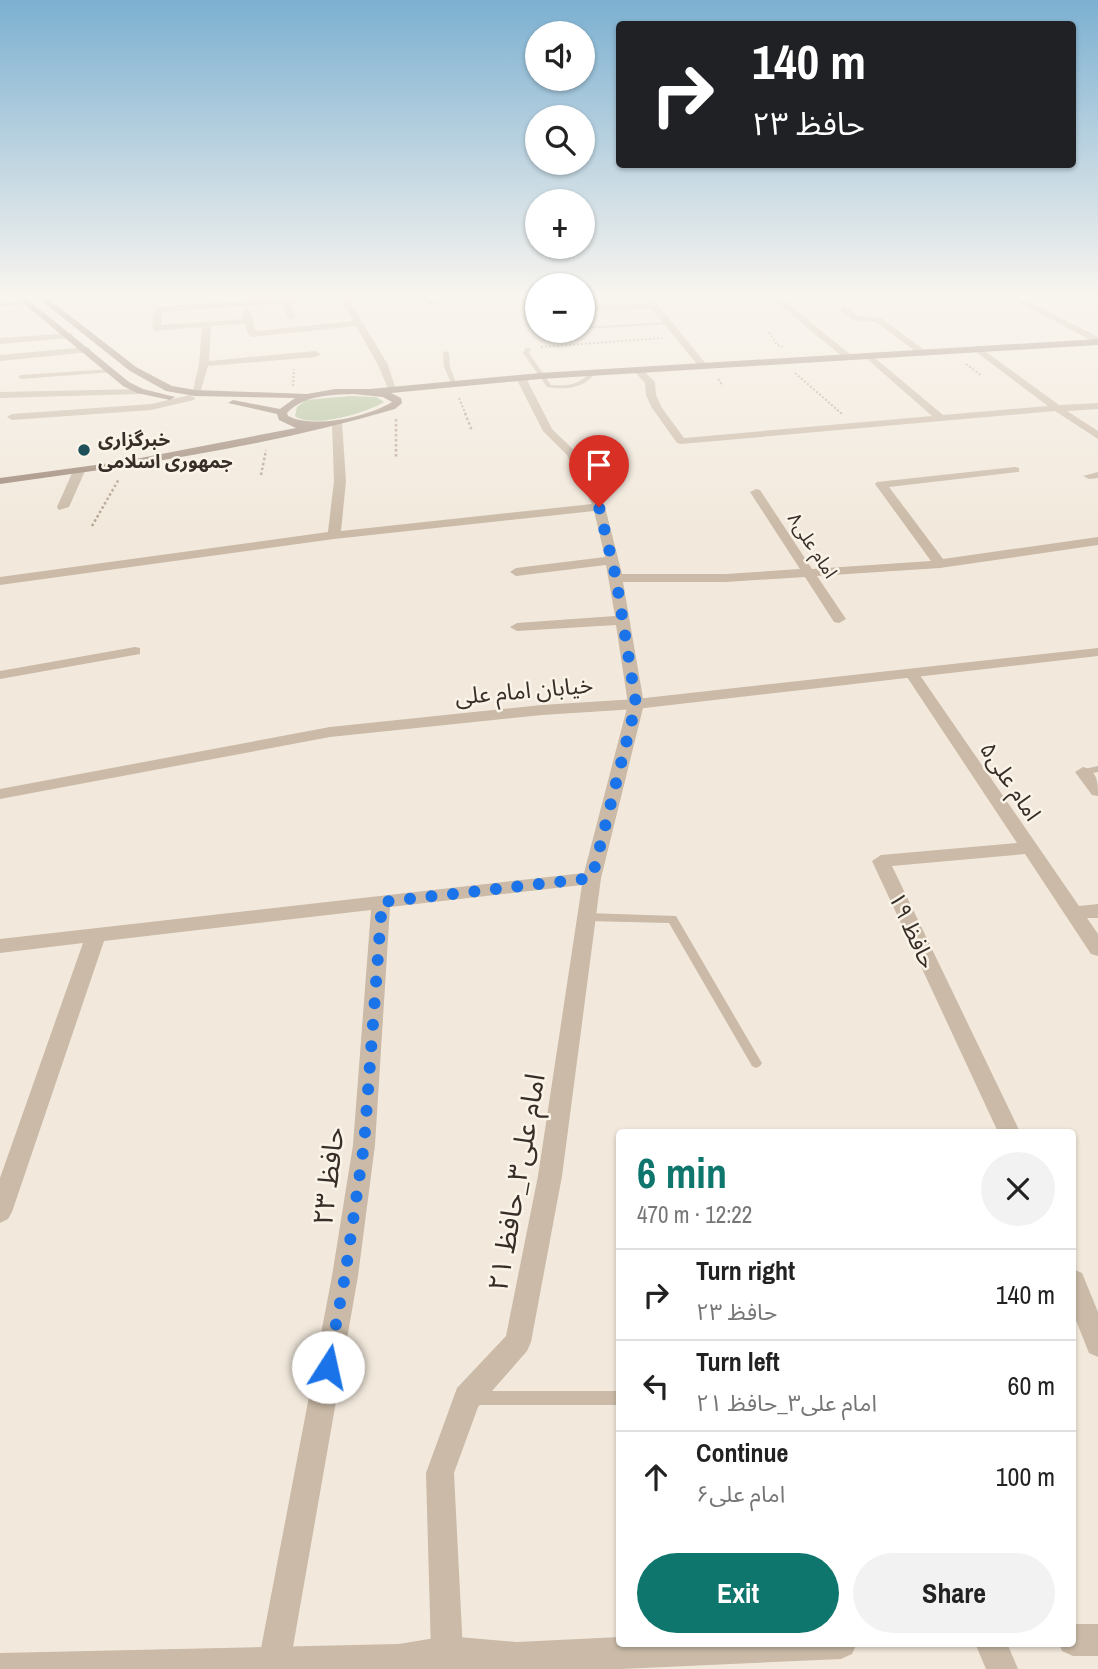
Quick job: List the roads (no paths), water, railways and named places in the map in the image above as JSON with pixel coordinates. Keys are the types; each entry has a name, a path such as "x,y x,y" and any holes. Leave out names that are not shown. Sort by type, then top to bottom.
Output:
{"main road":[{"path":"112,372 140,391 245,404 282,414 297,425 337,423"},
{"path":"137,372 153,382 192,396 394,391 415,397"},
{"path":"0,481 125,464 225,446 337,423 383,410 415,397 456,389 540,376 610,372"},
{"path":"435,397 456,389 523,383 540,376"},
{"path":"368,392 396,398 397,403 383,410"},
{"path":"225,446 255,433 282,414 290,402 315,395"}],"street":[{"path":"12,416 151,407 192,396 201,372"},
{"path":"384,372 394,391"},
{"path":"640,372 650,382 651,395 657,408 681,441 939,417 1098,406"},
{"path":"887,372 939,417"},
{"path":"1009,372 1098,436"},
{"path":"523,383 548,431 572,453 599,507 616,578 636,704"},
{"path":"0,395 140,391"},
{"path":"334,535 340,481 337,423"},
{"path":"940,564 881,484 1015,470"},
{"path":"63,507 79,471"},
{"name":"امام علی۸","path":"755,492 839,619"},
{"path":"0,581 334,535 599,507"},
{"path":"616,578 726,578 940,564 1096,544"},
{"path":"516,572 612,560"},
{"path":"517,627 623,620"},
{"path":"0,675 135,651"},
{"name":"خیابان امام علی","path":"0,794 197,755 330,733 542,709 636,704 1098,652"},
{"name":"امام علی۵","path":"912,674 1098,949"},
{"name":"امام علی۳_حافظ ۲۱","path":"447,1652 440,1473 467,1398 518,1342 550,1176 592,878 636,704"},
{"path":"1090,770 1098,791"},
{"name":"حافظ ۱۹","path":"1008,1129 881,861 1029,848"},
{"path":"0,946 592,878"},
{"name":"حافظ ۲۳","path":"274,1664 347,1263 364,1145 382,902"},
{"path":"1072,913 1098,911"},
{"path":"0,1212 96,935"},
{"path":"1076,1289 1098,1344"},
{"path":"1076,1640 1098,1640"},
{"path":"0,1669 274,1664 400,1665 447,1652 517,1658 755,1647"},
{"path":"994,1647 1002,1669"}],"lane":[{"path":"21,377 98,372"},
{"path":"449,372 456,389"},
{"path":"538,372 540,376"},
{"path":"587,917 672,919 757,1063"},
{"path":"467,1398 616,1398"}],"place":[{"name":"خبرگزاری جمهوری اسلامی","path":"84,450"}]}
